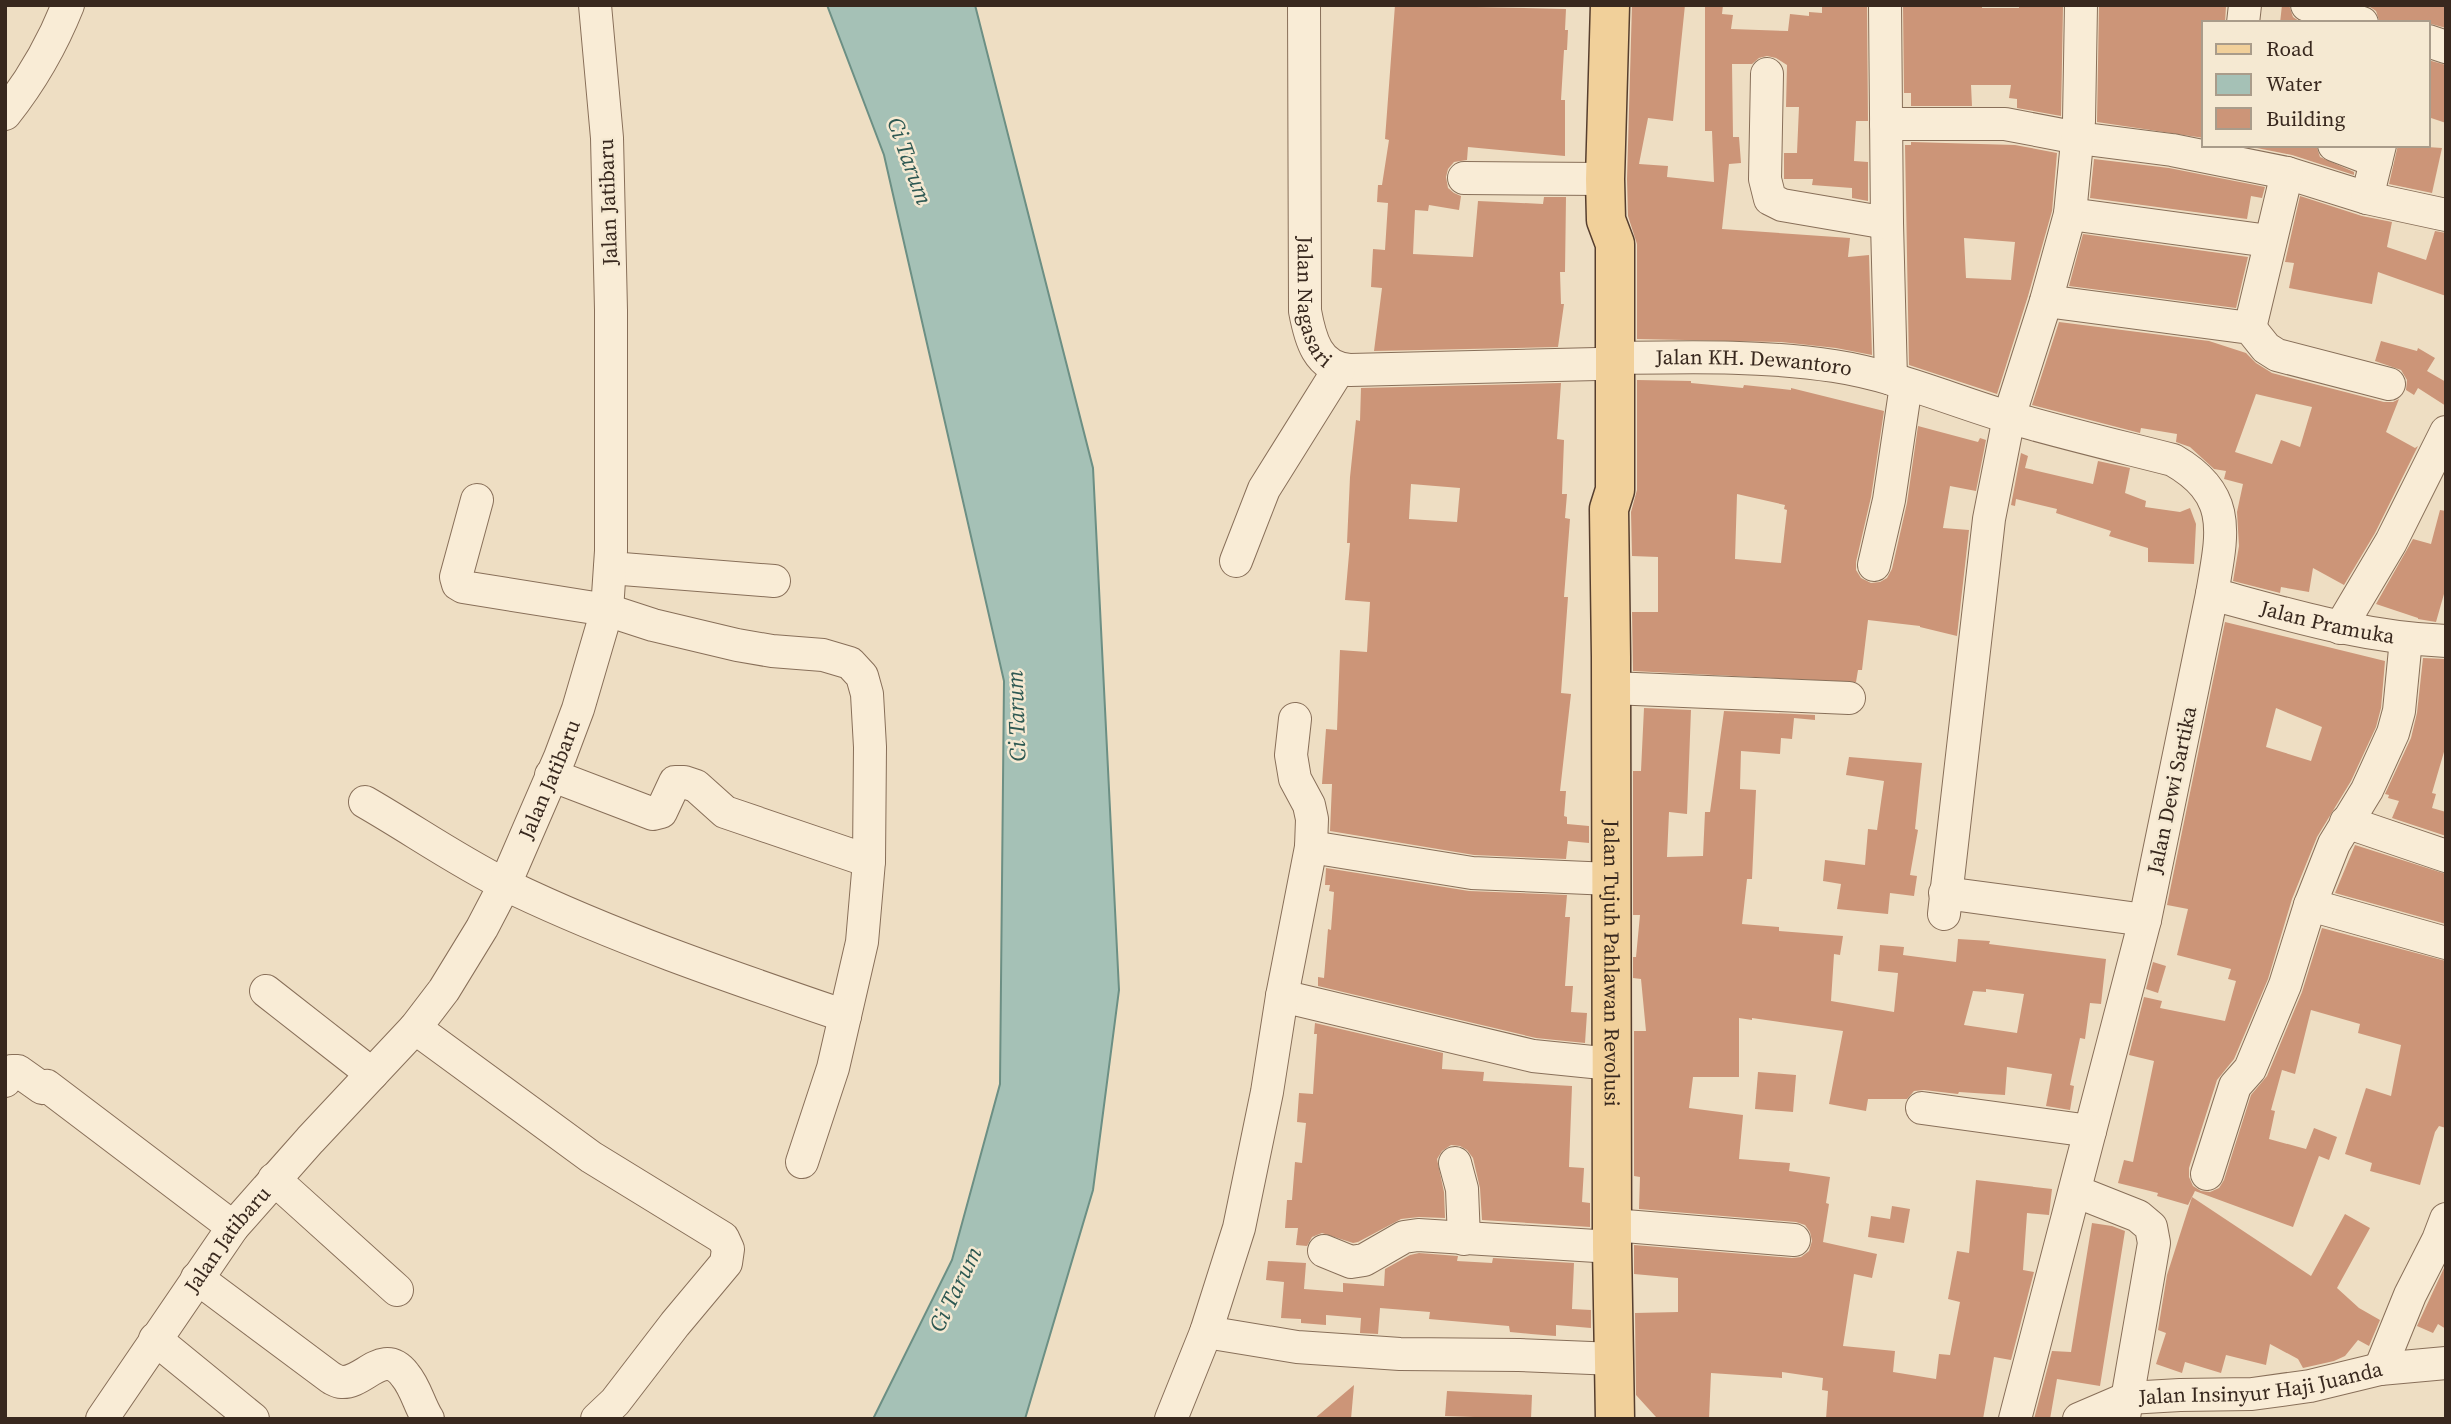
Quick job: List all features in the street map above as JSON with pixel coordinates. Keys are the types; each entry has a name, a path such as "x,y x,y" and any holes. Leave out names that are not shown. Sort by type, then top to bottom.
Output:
{"main road":[{"name":"Jalan Tujuh Pahlawan Revolusi","path":"1610,5 1605,179 1606,220 1615,244 1601,490 1609,509 1615,1419"}],"street":[{"path":"5,114 27,86 44,57 68,5"},
{"name":"Jalan Jatibaru","path":"107,1417 155,1339 233,1227 274,1179 415,1028 444,990 505,884 578,709 607,610 610,568 611,310 607,138 595,5"},
{"name":"Jalan Nagasari","path":"1304,5 1305,311 1311,341 1317,353 1339,369 1607,361"},
{"path":"1874,565 1889,500 1899,382 1887,223 1885,5"},
{"path":"2081,5 2078,138 2070,214 2009,417 1989,519 1945,903 2145,920"},
{"path":"2307,5 2356,21"},
{"path":"1767,74 1765,179 1770,199 1782,205 1887,223"},
{"path":"1886,124 2006,124 2078,138 2172,150 2287,173 2367,198 2446,215"},
{"path":"2345,147 2378,153 2367,198"},
{"path":"2250,328 2287,173"},
{"path":"1464,178 1605,179"},
{"path":"2070,214 2269,241"},
{"path":"2046,301 2250,328 2266,348 2277,355 2389,384"},
{"name":"Jalan KH. Dewantoro","path":"1607,361 1694,357 1782,361 1835,366 1899,382"},
{"path":"1236,561 1264,489 1339,369"},
{"name":"Jalan Dewi Sartika","path":"1899,382 2009,417 2173,460 2189,469 2208,487 2219,511 2221,543 2212,594 2145,920 2015,1419"},
{"path":"2340,628 2391,542 2446,432"},
{"path":"477,500 456,577 458,583 471,589 607,610 653,625 772,651 823,655 850,663 862,676 867,694 870,747 869,861 862,942 833,1068 802,1162"},
{"path":"610,568 774,580"},
{"name":"Jalan Pramuka","path":"2212,594 2340,628 2406,639 2446,641"},
{"path":"2207,1174 2236,1085 2250,1069 2285,985 2310,905 2334,844 2367,790 2396,723 2406,639"},
{"path":"1611,688 1849,698"},
{"path":"1171,1419 1206,1332 1239,1228 1267,1092 1282,996 1311,847 1311,812 1295,779 1292,755 1295,719"},
{"path":"551,775 653,814 661,812 676,782 684,782 696,786 725,812 869,861"},
{"path":"365,802 505,884 607,930 845,1016"},
{"path":"2346,822 2446,856"},
{"path":"1311,847 1472,873 1611,879"},
{"path":"2310,905 2446,943"},
{"path":"266,991 373,1074"},
{"path":"1282,996 1533,1056 1612,1064"},
{"path":"415,1028 591,1157 723,1238 728,1249 726,1263 615,1402 597,1419"},
{"path":"5,1081 12,1071 19,1071 36,1085 42,1088 47,1086 233,1227"},
{"path":"1922,1108 2090,1130"},
{"path":"1455,1163 1462,1189 1464,1239"},
{"path":"274,1179 397,1290"},
{"path":"2075,1191 2138,1216 2151,1227 2154,1242 2126,1408"},
{"path":"2380,1369 2410,1295 2446,1219"},
{"path":"1324,1251 1351,1262 1364,1260 1404,1237 1418,1235 1464,1239 1612,1236 1794,1240"},
{"path":"197,1278 331,1378 341,1382 355,1380 376,1366 388,1364 403,1372 418,1395 428,1419"},
{"path":"1206,1332 1297,1347 1400,1354 1615,1359"},
{"path":"155,1339 253,1419"},
{"name":"Jalan Insinyur Haji Juanda","path":"2079,1419 2180,1395 2252,1394 2309,1386 2380,1369 2446,1363"}],"water":[{"name":"Ci Tarum","path":"827,5 975,5 1093,468 1119,990 1093,1190 1025,1419 873,1419 952,1260 1000,1084 1004,681 884,155"}],"building":[{"path":"1395,5 1566,9 1567,50 1564,50 1561,100 1565,100 1565,156 1468,147 1467,160 1454,162 1446,177 1448,188 1461,196 1459,210 1429,205 1428,211 1415,210 1413,254 1473,257 1478,201 1543,204 1544,197 1566,197 1565,272 1560,272 1561,304 1564,304 1558,347 1374,351 1382,288 1371,287 1373,249 1385,250 1388,203 1377,202 1378,185 1382,185 1389,140 1385,139"},
{"path":"1632,5 1685,5 1673,121 1648,118 1639,164 1668,166 1667,177 1714,182 1712,131 1705,131 1705,5 1723,5 1722,14 1733,15 1731,29 1788,31 1790,14 1809,16 1809,12 1822,13 1822,5 1867,5 1868,121 1856,121 1854,161 1868,162 1868,201 1852,198 1852,188 1812,185 1813,179 1784,179 1784,153 1797,153 1799,107 1786,107 1787,65 1767,56 1752,64 1732,64 1733,137 1739,137 1741,163 1729,164 1722,229 1850,238 1848,257 1869,255 1872,355 1781,342 1637,339 1637,244 1628,216 1627,179"},
{"path":"1903,5 1982,5 1982,8 2063,6 2061,116 2017,108 2017,99 2009,98 2011,85 1971,85 1972,106 1911,106 1911,93 1904,93"},
{"path":"2099,5 2226,6 2225,21 2202,21 2202,138 2097,122"},
{"path":"2282,5 2289,5 2293,17 2299,21 2280,21"},
{"path":"2367,5 2446,5 2446,28 2430,24 2430,21 2379,21 2376,11"},
{"path":"2430,61 2446,65 2446,123 2430,118"},
{"path":"1911,142 2015,145 2057,153 2052,211 1997,394 1909,365 1905,145 1911,145","holes":["1964,238 2015,242 2011,280 1966,278"]},
{"path":"2252,147 2317,147 2320,157 2354,172 2354,175 2292,155"},
{"path":"2398,147 2442,148 2432,193 2389,184"},
{"path":"2094,159 2169,168 2265,187 2262,198 2251,196 2247,219 2090,198"},
{"path":"2300,196 2362,216 2392,222 2387,247 2426,260 2435,231 2446,233 2446,296 2378,272 2372,304 2289,288 2294,263 2285,262"},
{"path":"2083,234 2248,257 2236,308 2069,286"},
{"path":"2059,322 2209,341 2246,353 2272,373 2384,402 2399,399 2386,432 2415,448 2418,446 2375,533 2344,585 2313,568 2309,592 2281,587 2280,593 2233,581 2239,546 2237,512 2243,484 2224,479 2226,471 2214,469 2190,447 2176,442 2177,434 2141,428 2140,433 2032,405","holes":["2256,394 2312,407 2300,447 2281,440 2272,464 2235,452"]},
{"path":"2381,341 2417,351 2418,348 2435,358 2427,371 2446,382 2446,406 2418,388 2414,395 2406,390 2407,380 2401,370 2375,361"},
{"path":"1637,380 1691,381 1743,388 1744,385 1791,388 1884,411 1871,497 1856,562 1856,570 1861,578 1871,583 1880,582 1887,578 1892,569 1907,503 1918,426 1978,442 1980,438 1986,440 1976,491 1950,486 1943,528 1969,530 1957,636 1920,626 1868,620 1862,670 1858,670 1856,682 1633,671 1632,612 1658,612 1658,557 1632,556 1631,512 1637,490","holes":["1737,494 1785,505 1784,509 1787,510 1781,563 1735,559"]},
{"path":"1561,383 1557,439 1564,440 1562,494 1567,494 1565,518 1570,519 1561,693 1571,694 1560,791 1566,791 1564,816 1567,817 1567,824 1589,826 1589,843 1568,841 1566,859 1474,855 1330,831 1332,784 1322,784 1326,729 1337,730 1340,650 1367,652 1370,602 1345,600 1350,543 1347,543 1350,477 1356,420 1360,421 1361,388","holes":["1411,484 1460,488 1457,522 1409,519"]},
{"path":"2021,453 2028,456 2025,468 2093,484 2098,461 2130,468 2125,493 2146,501 2145,507 2180,512 2190,508 2196,524 2194,564 2148,562 2148,548 2109,536 2111,531 2056,513 2057,509 2016,499 2015,506 2011,505"},
{"path":"2440,510 2446,511 2446,587 2436,622 2418,619 2376,604 2413,539 2431,544"},
{"path":"2225,622 2385,661 2381,708 2376,727 2351,781 2317,837 2292,899 2268,979 2234,1059 2217,1080 2189,1168 2189,1177 2193,1186 2210,1192 2219,1188 2224,1180 2251,1095 2267,1076 2302,992 2322,928 2446,961 2446,1128 2439,1126 2435,1132 2420,1185 2370,1171 2372,1163 2345,1154 2366,1088 2391,1096 2401,1045 2358,1033 2360,1024 2311,1010 2295,1074 2282,1070 2271,1110 2275,1111 2269,1139 2306,1149 2314,1128 2337,1137 2329,1160 2319,1156 2293,1227 2195,1191 2188,1205 2157,1196 2158,1193 2118,1183 2124,1160 2133,1162 2154,1061 2129,1055 2144,997 2162,1001 2160,1008 2225,1021 2236,981 2228,979 2231,969 2177,955 2188,909 2167,905","holes":["2276,708 2322,727 2311,761 2266,747"]},
{"path":"2423,658 2446,659 2446,745 2432,793 2436,794 2432,808 2446,812 2446,836 2392,818 2399,801 2388,798 2389,795 2385,794 2411,738 2417,713"},
{"path":"1644,708 1691,710 1687,814 1669,812 1667,857 1703,856 1705,812 1710,812 1724,711 1815,715 1815,720 1794,718 1792,739 1781,738 1780,754 1741,751 1740,789 1756,790 1752,879 1747,879 1742,924 1779,927 1779,931 1843,936 1840,955 1834,954 1831,1001 1894,1012 1898,973 1878,971 1880,945 1904,947 1903,955 1956,962 1958,939 1990,941 1989,944 2106,959 2101,1004 2090,1003 2085,1039 2080,1038 2070,1085 2074,1086 2070,1110 2046,1106 2052,1074 2007,1067 2005,1095 1924,1090 1914,1091 1907,1099 1868,1099 1866,1111 1829,1104 1843,1031 1752,1018 1739,1018 1739,1077 1693,1077 1689,1108 1743,1115 1739,1159 1790,1163 1789,1171 1830,1177 1823,1242 1877,1254 1872,1278 1854,1274 1843,1346 1895,1351 1893,1372 1936,1379 1939,1354 1950,1355 1960,1302 1948,1299 1957,1251 1969,1253 1976,1180 2052,1189 2049,1215 2027,1213 2023,1270 2034,1272 2011,1360 1994,1357 1983,1419 1826,1419 1828,1391 1822,1390 1823,1378 1782,1372 1782,1378 1711,1373 1709,1419 1656,1417 1636,1395 1635,1313 1678,1312 1678,1278 1634,1274 1634,1245 1792,1258 1801,1257 1809,1251 1812,1241 1805,1225 1796,1222 1639,1209 1640,1177 1634,1176 1634,1031 1646,1031 1641,979 1633,978 1633,957 1636,957 1640,915 1633,915 1633,771 1641,771","holes":["1986,989 2024,994 2017,1033 1964,1025 1973,991 1986,992"]},
{"path":"1849,757 1922,763 1915,829 1918,830 1910,875 1917,876 1914,896 1890,893 1888,914 1837,909 1841,884 1823,881 1825,860 1865,865 1868,829 1877,830 1884,781 1846,775"},
{"path":"2355,845 2446,874 2446,924 2335,893"},
{"path":"1326,868 1469,891 1567,895 1565,917 1570,917 1565,986 1573,986 1571,1012 1587,1013 1585,1043 1536,1038 1318,986 1318,977 1324,978 1334,892 1329,891 1330,885 1325,885"},
{"path":"2153,962 2166,966 2158,993 2146,989"},
{"path":"1315,1023 1443,1053 1442,1069 1484,1072 1483,1081 1572,1086 1569,1167 1584,1168 1582,1202 1590,1203 1590,1227 1482,1220 1480,1188 1473,1158 1467,1150 1451,1145 1442,1151 1437,1159 1444,1192 1445,1218 1401,1219 1353,1243 1322,1233 1312,1237 1307,1246 1296,1245 1298,1228 1285,1228 1287,1200 1292,1200 1295,1162 1302,1163 1306,1123 1297,1122 1299,1093 1313,1094 1317,1034 1314,1034"},
{"path":"1758,1072 1796,1075 1793,1112 1755,1109"},
{"path":"2192,1197 2311,1276 2345,1214 2370,1228 2337,1288 2359,1308 2380,1320 2369,1346 2358,1340 2345,1356 2303,1368 2298,1359 2270,1344 2266,1365 2226,1355 2221,1373 2185,1362 2182,1373 2156,1364 2166,1333 2158,1330 2167,1275"},
{"path":"1892,1206 1910,1209 1904,1243 1868,1237 1871,1216 1890,1219"},
{"path":"2092,1223 2125,1231 2100,1386 2057,1379 2050,1419 2034,1419 2052,1351 2071,1352"},
{"path":"1419,1253 1458,1256 1457,1261 1492,1263 1493,1258 1574,1263 1572,1309 1591,1310 1591,1328 1556,1325 1556,1336 1531,1334 1510,1332 1509,1326 1429,1319 1430,1312 1380,1308 1378,1334 1360,1333 1361,1318 1326,1315 1326,1325 1281,1318 1284,1282 1266,1280 1268,1261 1306,1263 1304,1289 1343,1292 1343,1283 1384,1286 1385,1269"},
{"path":"2444,1268 2446,1329 2438,1324 2433,1333 2417,1326"},
{"path":"1354,1385 1351,1419 1314,1419"},
{"path":"1447,1391 1532,1395 1531,1419 1445,1416"}]}
